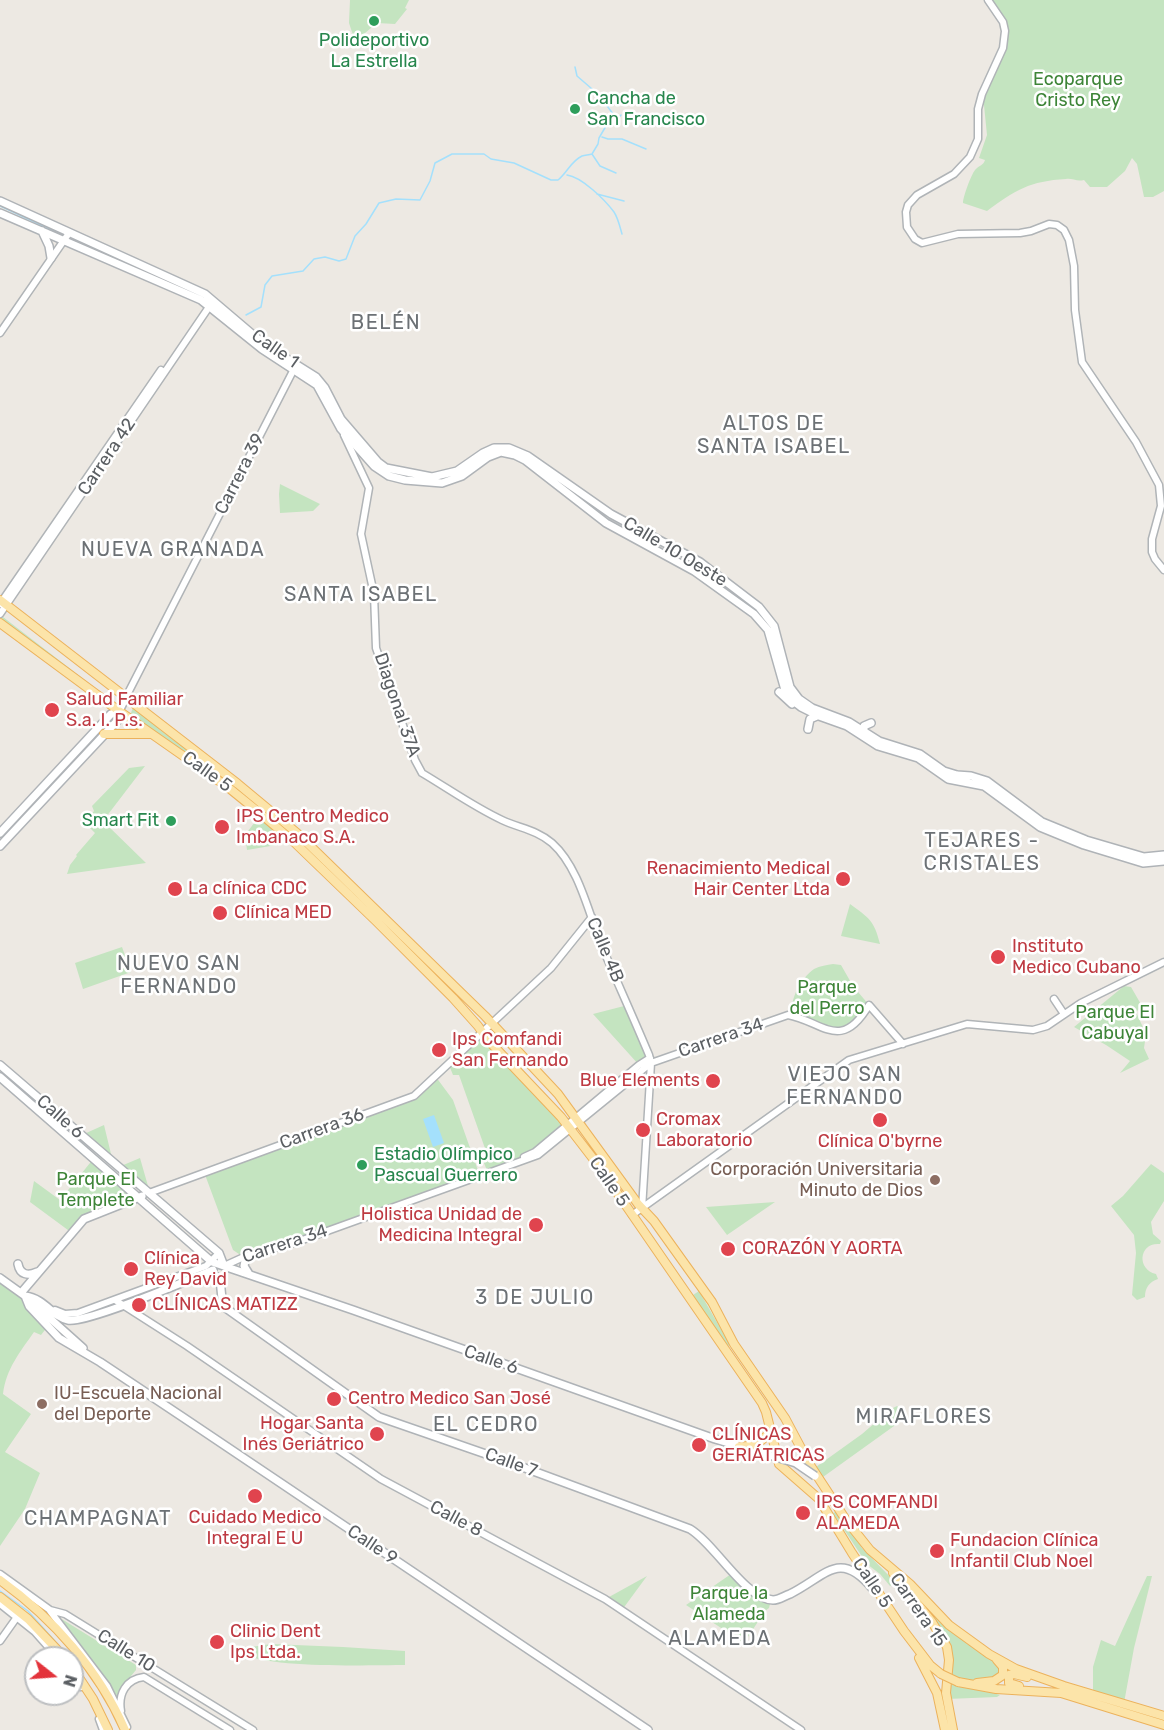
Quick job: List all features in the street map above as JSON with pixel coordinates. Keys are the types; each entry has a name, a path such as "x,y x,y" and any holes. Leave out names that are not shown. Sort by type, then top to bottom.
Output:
{"main road":[{"name":"Calle 1","path":"0,201 205,294 210,302 251,341 321,382 341,419 378,462 391,470 432,477 457,471 494,448 509,448 524,457"},
{"name":"Calle 1","path":"0,213 210,302"},
{"path":"42,231 49,246 51,258"},
{"name":"Calle 1","path":"295,367 317,385 341,429 374,466 389,476 427,483 448,481 462,476 488,457 501,452 524,457"},
{"name":"Calle 10 Oeste","path":"524,457 641,531 700,562 759,607 774,626 787,677 796,696 812,708 842,718 879,741 920,754 944,771 987,781 1031,819"},
{"name":"Calle 10 Oeste","path":"524,457 591,512 707,580 747,608 763,623 772,641 785,690 801,707 847,726 878,746 918,758 948,779 984,786 1031,819"},
{"path":"591,512 591,505 597,504"},
{"path":"676,561 697,571 702,567 700,562"},
{"path":"707,580 706,574 710,572 729,584"},
{"name":"Calle 5","path":"2,603 238,784 289,826 493,1024 558,1094 642,1209 654,1221 711,1302 734,1344 785,1418 815,1475 870,1550 910,1584 938,1615 967,1640 987,1653 1016,1669 1063,1689 1164,1725"},
{"name":"Calle 5","path":"0,623 119,711 227,786 294,842 453,998 483,1034 569,1126 762,1403 779,1464 819,1499 889,1608 923,1657 936,1671 958,1682 996,1689 1063,1689 1164,1716"},
{"path":"779,692 789,703 801,707"},
{"name":"Carrera 39","path":"0,846 118,720 119,711 126,698"},
{"name":"Carrera 39","path":"0,833 111,714 119,711"},
{"path":"808,729 810,719 819,716"},
{"path":"864,732 866,725 871,723"},
{"path":"104,734 153,734"},
{"path":"1031,819 1086,840 1144,857 1164,855"},
{"path":"1031,819 1084,845 1143,863 1164,861"},
{"name":"Calle 6","path":"0,1065 219,1253 224,1266"},
{"name":"Calle 6","path":"0,1077 212,1262 739,1447 796,1463 815,1475"},
{"name":"Carrera 36","path":"21,1293 84,1219 149,1193"},
{"path":"246,1256 244,1266 249,1274"},
{"path":"18,1264 24,1274 30,1275 37,1272"},
{"name":"Carrera 34","path":"21,1293 36,1298 58,1316 72,1321 123,1305 224,1266"},
{"name":"Calle 7","path":"209,1272 220,1279 222,1299 227,1309 374,1415 690,1529 706,1541 757,1595 771,1600 779,1599 836,1568 847,1568 861,1576 889,1608"},
{"name":"Calle 9","path":"0,1280 12,1290 21,1293 96,1359 648,1730"},
{"path":"739,1447 756,1445 771,1432"},
{"name":"Carrera 15","path":"885,1562 932,1622 947,1647 946,1693 953,1730"},
{"path":"2,1581 35,1606 93,1670 126,1730"},
{"path":"0,1598 28,1619 54,1646"},
{"name":"Carrera 15","path":"904,1630 934,1686 945,1730"},
{"path":"967,1684 994,1681 1003,1675 1002,1665 987,1653"},
{"path":"1014,1674 1063,1689 1011,1685 1007,1678 1014,1674"},
{"path":"84,1685 93,1699 105,1730"}],"street":[{"path":"988,0 1003,22 1005,31 1003,48 979,104 978,139 975,148 963,166 954,174 912,199 906,212 907,227 915,239 922,243 958,234 1020,233 1048,224 1057,225 1064,230 1069,240 1074,266 1075,310 1082,362 1136,442 1159,485 1161,506 1152,540 1152,552 1164,570"},
{"path":"0,333 69,233"},
{"name":"Carrera 42","path":"0,614 2,603 210,302"},
{"name":"Carrera 39","path":"126,698 295,367"},
{"name":"Diagonal 37A","path":"341,429 369,488 361,534 374,594 376,648 422,774"},
{"name":"Calle 4B","path":"422,774 503,820 531,830 551,842 569,864 650,1061 642,1209"},
{"name":"Carrera 36","path":"149,1193 414,1096 483,1034 551,968 592,917"},
{"path":"632,1215 845,1062 967,1024 1038,1029 1047,1026 1081,1003 1164,962"},
{"path":"1054,999 1064,1014"},
{"name":"Carrera 34","path":"224,1266 246,1256 294,1243 530,1160 650,1061 788,1015 820,1028 838,1030 856,1023 869,1005 903,1044"},
{"name":"Carrera 34","path":"51,1309 60,1313 72,1314 115,1300 212,1262 219,1253"},
{"name":"Calle 8","path":"115,1300 190,1348 381,1479 606,1599 801,1730"},
{"name":"Calle 10","path":"0,1574 50,1610 65,1614 253,1730"},
{"path":"0,1604 35,1632 47,1646"},
{"path":"50,1610 121,1711 126,1730"},
{"path":"0,1641 17,1617"},
{"name":"Calle 10","path":"121,1711 121,1693 129,1682 137,1678 147,1678 230,1730"},
{"path":"84,1692 105,1730"}],"green space":[{"name":"Polideportivo La Estrella","path":"350,0 409,0 405,8 407,9 395,24 377,23 359,38 356,44 349,23"},
{"name":"Ecoparque Cristo Rey","path":"988,0 1164,0 1164,191 1153,197 1144,197 1137,164 1132,158 1125,171 1107,187 1090,187 1084,180 1053,180 1023,188 987,211 963,203 973,173 985,160 979,158 987,135 984,105 979,104 997,63 1005,31"},
{"path":"280,484 320,504 313,511 280,513"},
{"path":"3,617 112,701 110,703 0,622"},
{"path":"134,704 160,730 224,776 221,780 130,716"},
{"path":"145,766 103,821 146,863 67,874 76,855 95,833 84,822 94,811 92,806 129,768"},
{"path":"261,814 294,842 247,850 245,835"},
{"path":"850,904 870,920 880,944 841,936"},
{"path":"122,947 131,972 83,989 75,963"},
{"name":"Parque del Perro","path":"841,965 853,986 869,1005 856,1023 838,1030 793,1015 792,1009 794,996 809,973 821,966"},
{"name":"Parque El Cabuyal","path":"1124,986 1131,987 1142,1006 1136,1012 1146,1034 1144,1048 1149,1059 1120,1073 1130,1061 1074,1027"},
{"path":"628,1005 650,1058 639,1065 593,1014"},
{"path":"483,1033 567,1124 535,1152 488,1173 482,1158 487,1154 459,1075 453,1075 449,1065"},
{"path":"436,1077 453,1100 480,1176 294,1243 242,1256 233,1250 204,1172 414,1096"},
{"path":"104,1125 112,1158 84,1134"},
{"name":"Parque El Templete","path":"94,1158 139,1197 84,1219 72,1233 30,1202 34,1181 60,1200"},
{"path":"140,1158 148,1186 146,1187 121,1166"},
{"path":"1151,1164 1164,1173 1164,1201 1151,1222 1153,1234 1161,1241 1160,1244 1148,1247 1144,1251 1143,1262 1145,1267 1156,1274 1158,1279 1148,1286 1145,1297 1137,1300 1132,1295 1136,1253 1134,1235 1111,1206"},
{"path":"775,1202 727,1235 706,1207"},
{"path":"0,1282 17,1290 48,1326 41,1335 34,1332 14,1361 3,1394 31,1414 5,1452 40,1473 25,1509 0,1546"},
{"path":"699,1291 730,1345 726,1347 693,1295"},
{"path":"897,1406 905,1412 901,1421 823,1477 816,1467"},
{"path":"838,1511 862,1548 895,1582 890,1586 867,1564 833,1513"},
{"name":"Parque la Alameda","path":"734,1572 750,1590 771,1600 769,1608 744,1643 686,1605"},
{"path":"647,1576 622,1610 606,1599 609,1597"},
{"path":"1147,1576 1152,1576 1134,1648 1124,1703 1093,1695 1093,1667 1101,1640 1115,1646"},
{"path":"929,1613 938,1615 989,1654 1004,1672 982,1690 1000,1695 947,1699 949,1660"},
{"path":"60,1618 136,1665 136,1670 121,1688 118,1700 84,1650 84,1646 81,1646"},
{"path":"271,1644 405,1651 405,1665 296,1664 273,1662 242,1653 251,1647"}],"water":[{"path":"434,1115 444,1143 433,1147 423,1119"}],"waterway":[{"path":"575,67 577,76 599,95 616,118"},
{"path":"246,315 261,307 265,285 272,276 303,271 314,259 325,257 339,261 346,259 355,236 366,224 379,203 396,199 420,200 430,181 435,163 452,154 484,154 491,159 514,163 551,180 558,180 578,158 592,154 606,126 621,115"},
{"path":"602,137 622,139 646,149"},
{"path":"592,154 600,166 616,173"},
{"path":"567,175 586,184 605,201 615,214 622,234"},
{"path":"597,194 624,201"},
{"path":"0,206 58,233"},
{"path":"72,239 202,297"},
{"path":"0,1591 28,1611 59,1646"}],"place":[{"name":"Polideportivo La Estrella","path":"374,21"},
{"name":"Cancha de San Francisco","path":"575,109"},
{"name":"Salud Familiar S.a. I. P.s.","path":"52,710"},
{"name":"Smart Fit","path":"171,821"},
{"name":"IPS Centro Medico Imbanaco S.A.","path":"222,827"},
{"name":"Renacimiento Medical Hair Center Ltda","path":"843,879"},
{"name":"La clínica CDC","path":"175,889"},
{"name":"Clínica MED","path":"220,913"},
{"name":"Instituto Medico Cubano","path":"998,957"},
{"name":"Ips Comfandi San Fernando","path":"439,1050"},
{"name":"Blue Elements","path":"713,1081"},
{"name":"Clínica O'byrne","path":"880,1120"},
{"name":"Cromax Laboratorio","path":"643,1130"},
{"name":"Estadio Olímpico Pascual Guerrero","path":"362,1165"},
{"name":"Corporación Universitaria Minuto de Dios","path":"935,1180"},
{"name":"Holistica Unidad de Medicina Integral","path":"536,1225"},
{"name":"CORAZÓN Y AORTA","path":"728,1249"},
{"name":"Clínica Rey David","path":"131,1269"},
{"name":"CLÍNICAS MATIZZ","path":"139,1305"},
{"name":"Centro Medico San José","path":"334,1399"},
{"name":"IU-Escuela Nacional del Deporte","path":"42,1404"},
{"name":"Hogar Santa Inés Geriátrico","path":"377,1434"},
{"name":"CLÍNICAS GERIÁTRICAS","path":"699,1445"},
{"name":"Cuidado Medico Integral E U","path":"255,1496"},
{"name":"IPS COMFANDI ALAMEDA","path":"803,1513"},
{"name":"Fundacion Clínica Infantil Club Noel","path":"937,1551"},
{"name":"Clinic Dent Ips Ltda.","path":"217,1642"}],"district":[{"name":"BELÉN","path":"386,323"},
{"name":"ALTOS DE SANTA ISABEL","path":"774,436"},
{"name":"NUEVA GRANADA","path":"173,550"},
{"name":"SANTA ISABEL","path":"361,595"},
{"name":"TEJARES - CRISTALES","path":"982,852"},
{"name":"NUEVO SAN FERNANDO","path":"179,976"},
{"name":"VIEJO SAN FERNANDO","path":"845,1086"},
{"name":"3 DE JULIO","path":"535,1298"},
{"name":"MIRAFLORES","path":"924,1417"},
{"name":"EL CEDRO","path":"486,1425"},
{"name":"CHAMPAGNAT","path":"98,1519"},
{"name":"ALAMEDA","path":"720,1639"}]}
